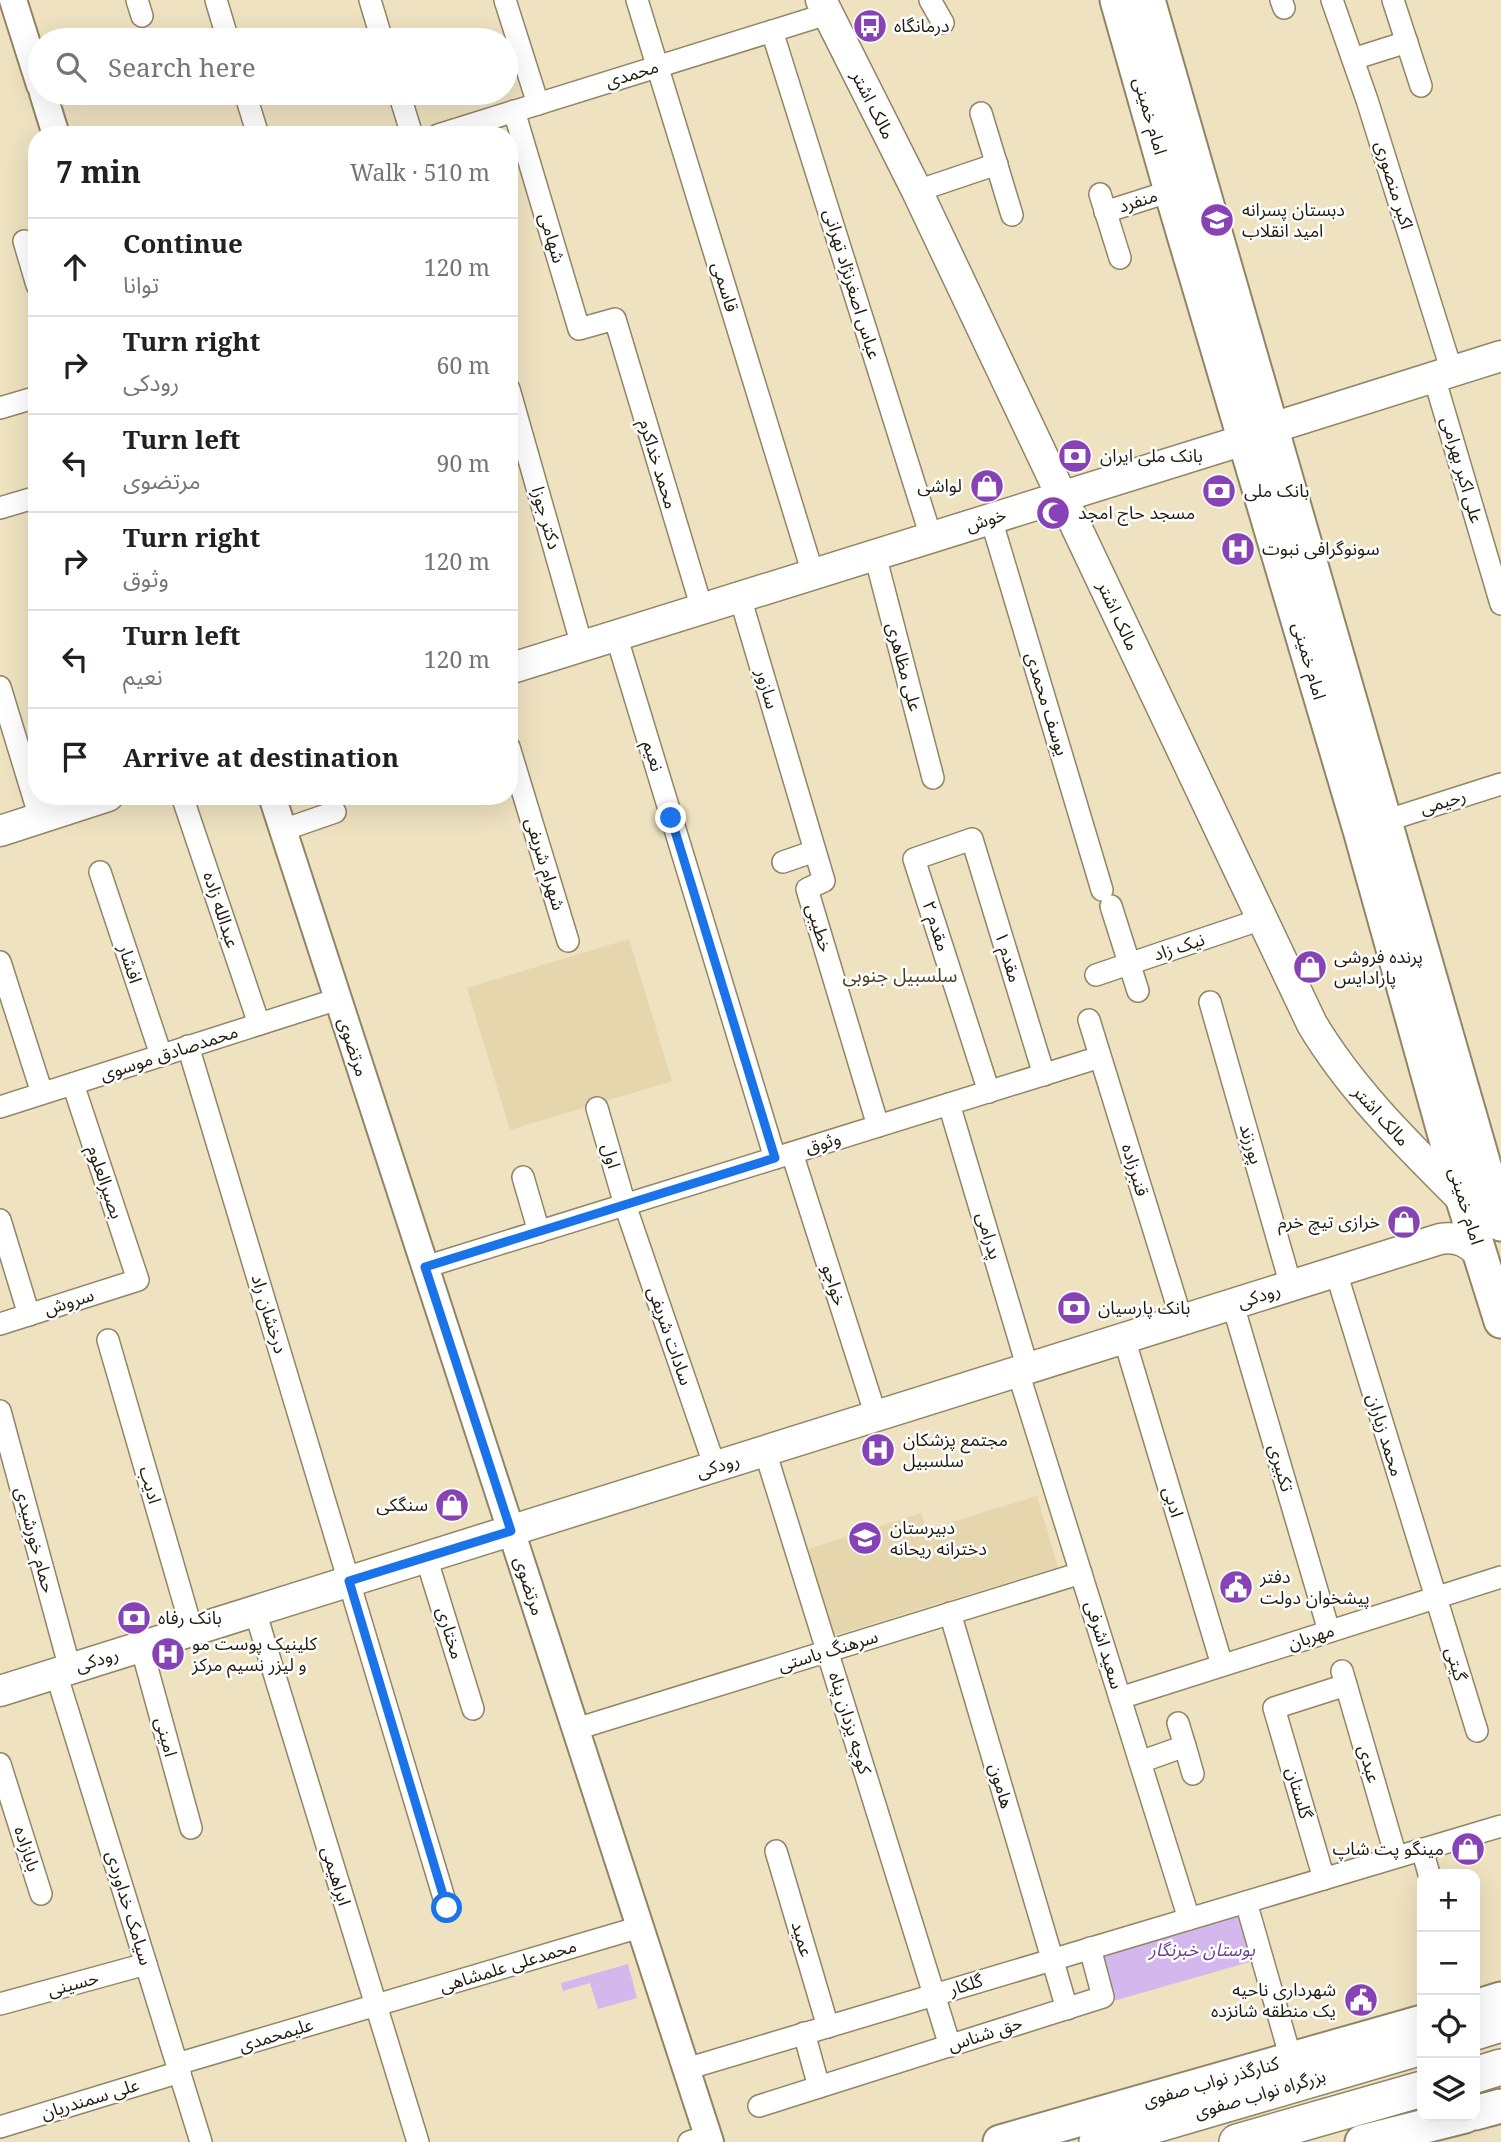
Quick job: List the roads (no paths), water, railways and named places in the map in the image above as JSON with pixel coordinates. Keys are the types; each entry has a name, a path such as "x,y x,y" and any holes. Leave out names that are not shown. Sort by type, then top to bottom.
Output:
{"highway":[{"path":"1480,2030 1501,2024"},
{"name":"بزرگراه نواب صفوی","path":"1097,2142 1417,2048"},
{"path":"1480,2073 1501,2067"},
{"path":"1237,2142 1417,2091"}],"main road":[{"name":"امام خمینی","path":"1117,0 1171,191 1258,434"},
{"name":"امام خمینی","path":"1148,0 1258,434 1355,771 1463,1200 1501,1321"},
{"name":"مالک اشتر","path":"824,7 917,191 1312,1024 1336,1062 1364,1097 1410,1148 1463,1200"},
{"name":"خوش","path":"518,666 1501,356"},
{"name":"امام خمینی","path":"1355,771 1385,821 1500,1217"},
{"path":"0,831 80,805"},
{"name":"رودکی","path":"0,1691 1445,1238 1459,1240 1471,1246 1481,1256"},
{"path":"1480,2005 1501,1999"},
{"name":"کنارگذر نواب صفوی","path":"1000,2142 1417,2023"},
{"path":"1480,2112 1501,2106"},
{"path":"1362,2142 1445,2121"}],"street":[{"path":"13,0 28,47"},
{"path":"216,0 224,28"},
{"path":"369,0 378,28"},
{"path":"505,0 514,28"},
{"name":"قاسمی","path":"638,0 813,574"},
{"path":"930,0 943,23"},
{"name":"اکبر منصوری","path":"1332,0 1353,59 1443,374"},
{"path":"1393,0 1421,86"},
{"name":"محمدی","path":"466,126 772,31 824,7"},
{"name":"عباس اصغرنژاد تهرانی","path":"772,31 931,537"},
{"path":"518,41 538,104"},
{"path":"1353,59 1407,41"},
{"path":"47,105 54,126"},
{"path":"249,105 255,126"},
{"path":"403,105 409,126"},
{"name":"شهامی","path":"514,111 579,329 615,318"},
{"path":"981,113 1012,215"},
{"path":"917,191 996,164"},
{"name":"منفرد","path":"1120,258 1103,203 1171,191"},
{"name":"محمد خداکرم","path":"615,318 702,609"},
{"name":"علی اکبر بهرامی","path":"1443,374 1501,604"},
{"path":"0,408 28,400"},
{"name":"دکتر جوزا","path":"518,421 582,646"},
{"path":"0,508 28,500"},
{"name":"یوسف محمدی","path":"991,519 1138,991"},
{"name":"علی مظاهری","path":"875,555 933,778"},
{"name":"سازور","path":"740,597 793,780"},
{"name":"نعیم","path":"616,635 784,1156"},
{"path":"0,687 28,779"},
{"name":"شهرام شریفی","path":"518,777 568,941"},
{"name":"خطیبی","path":"793,780 824,881 807,889 878,1126"},
{"name":"رحیمی","path":"1385,821 1501,784"},
{"path":"36,805 40,818"},
{"name":"عبدالله زاده","path":"185,805 259,1024"},
{"name":"مرتضوی","path":"275,805 686,2069 702,2140"},
{"path":"283,830 335,812"},
{"name":"مقدم ۱","path":"972,839 1044,1074"},
{"name":"مقدم ۲","path":"972,839 914,859 989,1092"},
{"path":"783,862 815,851"},
{"name":"افشار","path":"100,872 160,1055"},
{"name":"نیک زاد","path":"1096,975 1262,919"},
{"path":"0,962 42,1093"},
{"name":"محمدصادق موسوی","path":"0,1107 338,999"},
{"name":"پورزند","path":"1210,1002 1291,1286"},
{"name":"قنبرزاده","path":"1089,1020 1182,1321"},
{"name":"درخشان راد","path":"188,1046 447,1908"},
{"name":"وثوق","path":"425,1267 1100,1057"},
{"name":"بصیرالعلوم","path":"72,1083 138,1280"},
{"name":"پدرامی","path":"950,1104 1023,1370"},
{"name":"اول","path":"597,1108 625,1205"},
{"name":"خواجو","path":"784,1156 876,1416"},
{"path":"523,1177 539,1232"},
{"name":"سادات شریفی","path":"625,1205 715,1467"},
{"path":"0,1220 29,1315"},
{"name":"محمد زیاران","path":"1336,1272 1436,1597"},
{"name":"سروش","path":"0,1324 138,1280"},
{"name":"تکبیری","path":"1233,1304 1329,1631"},
{"name":"ادبی","path":"1124,1338 1222,1665"},
{"name":"ادیب","path":"108,1340 192,1630"},
{"name":"سعید اشرفی","path":"1023,1370 1081,1573 1189,1919"},
{"name":"حمام خورشیدی","path":"0,1411 63,1671"},
{"name":"کوچه یزدان پناه","path":"765,1451 950,2046"},
{"name":"مختاری","path":"426,1557 473,1709"},
{"name":"سرهنگ باستی","path":"576,1730 1081,1573"},
{"name":"مهربان","path":"1120,1698 1501,1577"},
{"name":"گیتی","path":"1436,1597 1477,1731"},
{"name":"ابراهیمی","path":"255,1611 418,2142"},
{"name":"هامون","path":"950,1613 1067,2008"},
{"name":"امینی","path":"141,1646 191,1828"},
{"name":"سیامک خداوردی","path":"63,1671 146,1964 201,2142"},
{"name":"گلستان","path":"1324,1879 1274,1708 1344,1678"},
{"name":"عبدی","path":"1344,1678 1396,1857"},
{"path":"1178,1723 1193,1774"},
{"path":"1140,1762 1185,1746"},
{"name":"بابازاده","path":"0,1764 41,1894"},
{"name":"گلکار","path":"686,2069 1501,1826"},
{"path":"1422,1849 1428,1869"},
{"name":"عمید","path":"776,1851 828,2027"},
{"path":"1246,1902 1291,2059"},
{"name":"محمدعلی علمشاهی","path":"376,2005 640,1927"},
{"name":"حق شناس","path":"759,2106 1103,1997 1090,1948"},
{"name":"حسینی","path":"0,2004 146,1964"},
{"name":"علیمحمدی","path":"178,2068 376,2005"},
{"path":"804,2034 819,2087"},
{"name":"علی سمندریان","path":"0,2127 178,2068"}],"place":[{"name":"درمانگاه","path":"870,26"},
{"name":"دبستان پسرانه امید انقلاب","path":"1217,220"},
{"name":"بانک ملی ایران","path":"1075,456"},
{"name":"لواشی","path":"987,486"},
{"name":"بانک ملی","path":"1219,491"},
{"name":"مسجد حاج امجد","path":"1053,513"},
{"name":"سونوگرافی نبوت","path":"1238,549"},
{"name":"پرنده فروشی پارادایس","path":"1310,967"},
{"name":"خرازی تیچ خرم","path":"1404,1222"},
{"name":"بانک پارسیان","path":"1074,1308"},
{"name":"مجتمع پزشکان سلسبیل","path":"878,1450"},
{"name":"سنگکی","path":"452,1505"},
{"name":"دبیرستان دخترانه ریحانه","path":"865,1538"},
{"name":"دفتر پیشخوان دولت","path":"1236,1587"},
{"name":"بانک رفاه","path":"134,1618"},
{"name":"کلینیک پوست مو و لیزر نسیم مرکز","path":"168,1654"},
{"name":"مینگو پت شاپ","path":"1468,1849"},
{"name":"شهرداری ناحیه یک منطقه شانزده","path":"1361,2000"}],"district":[{"name":"سلسبیل جنوبی","path":"900,975"}],"park label":[{"name":"بوستان خبرنگار","path":"1202,1950"}]}
